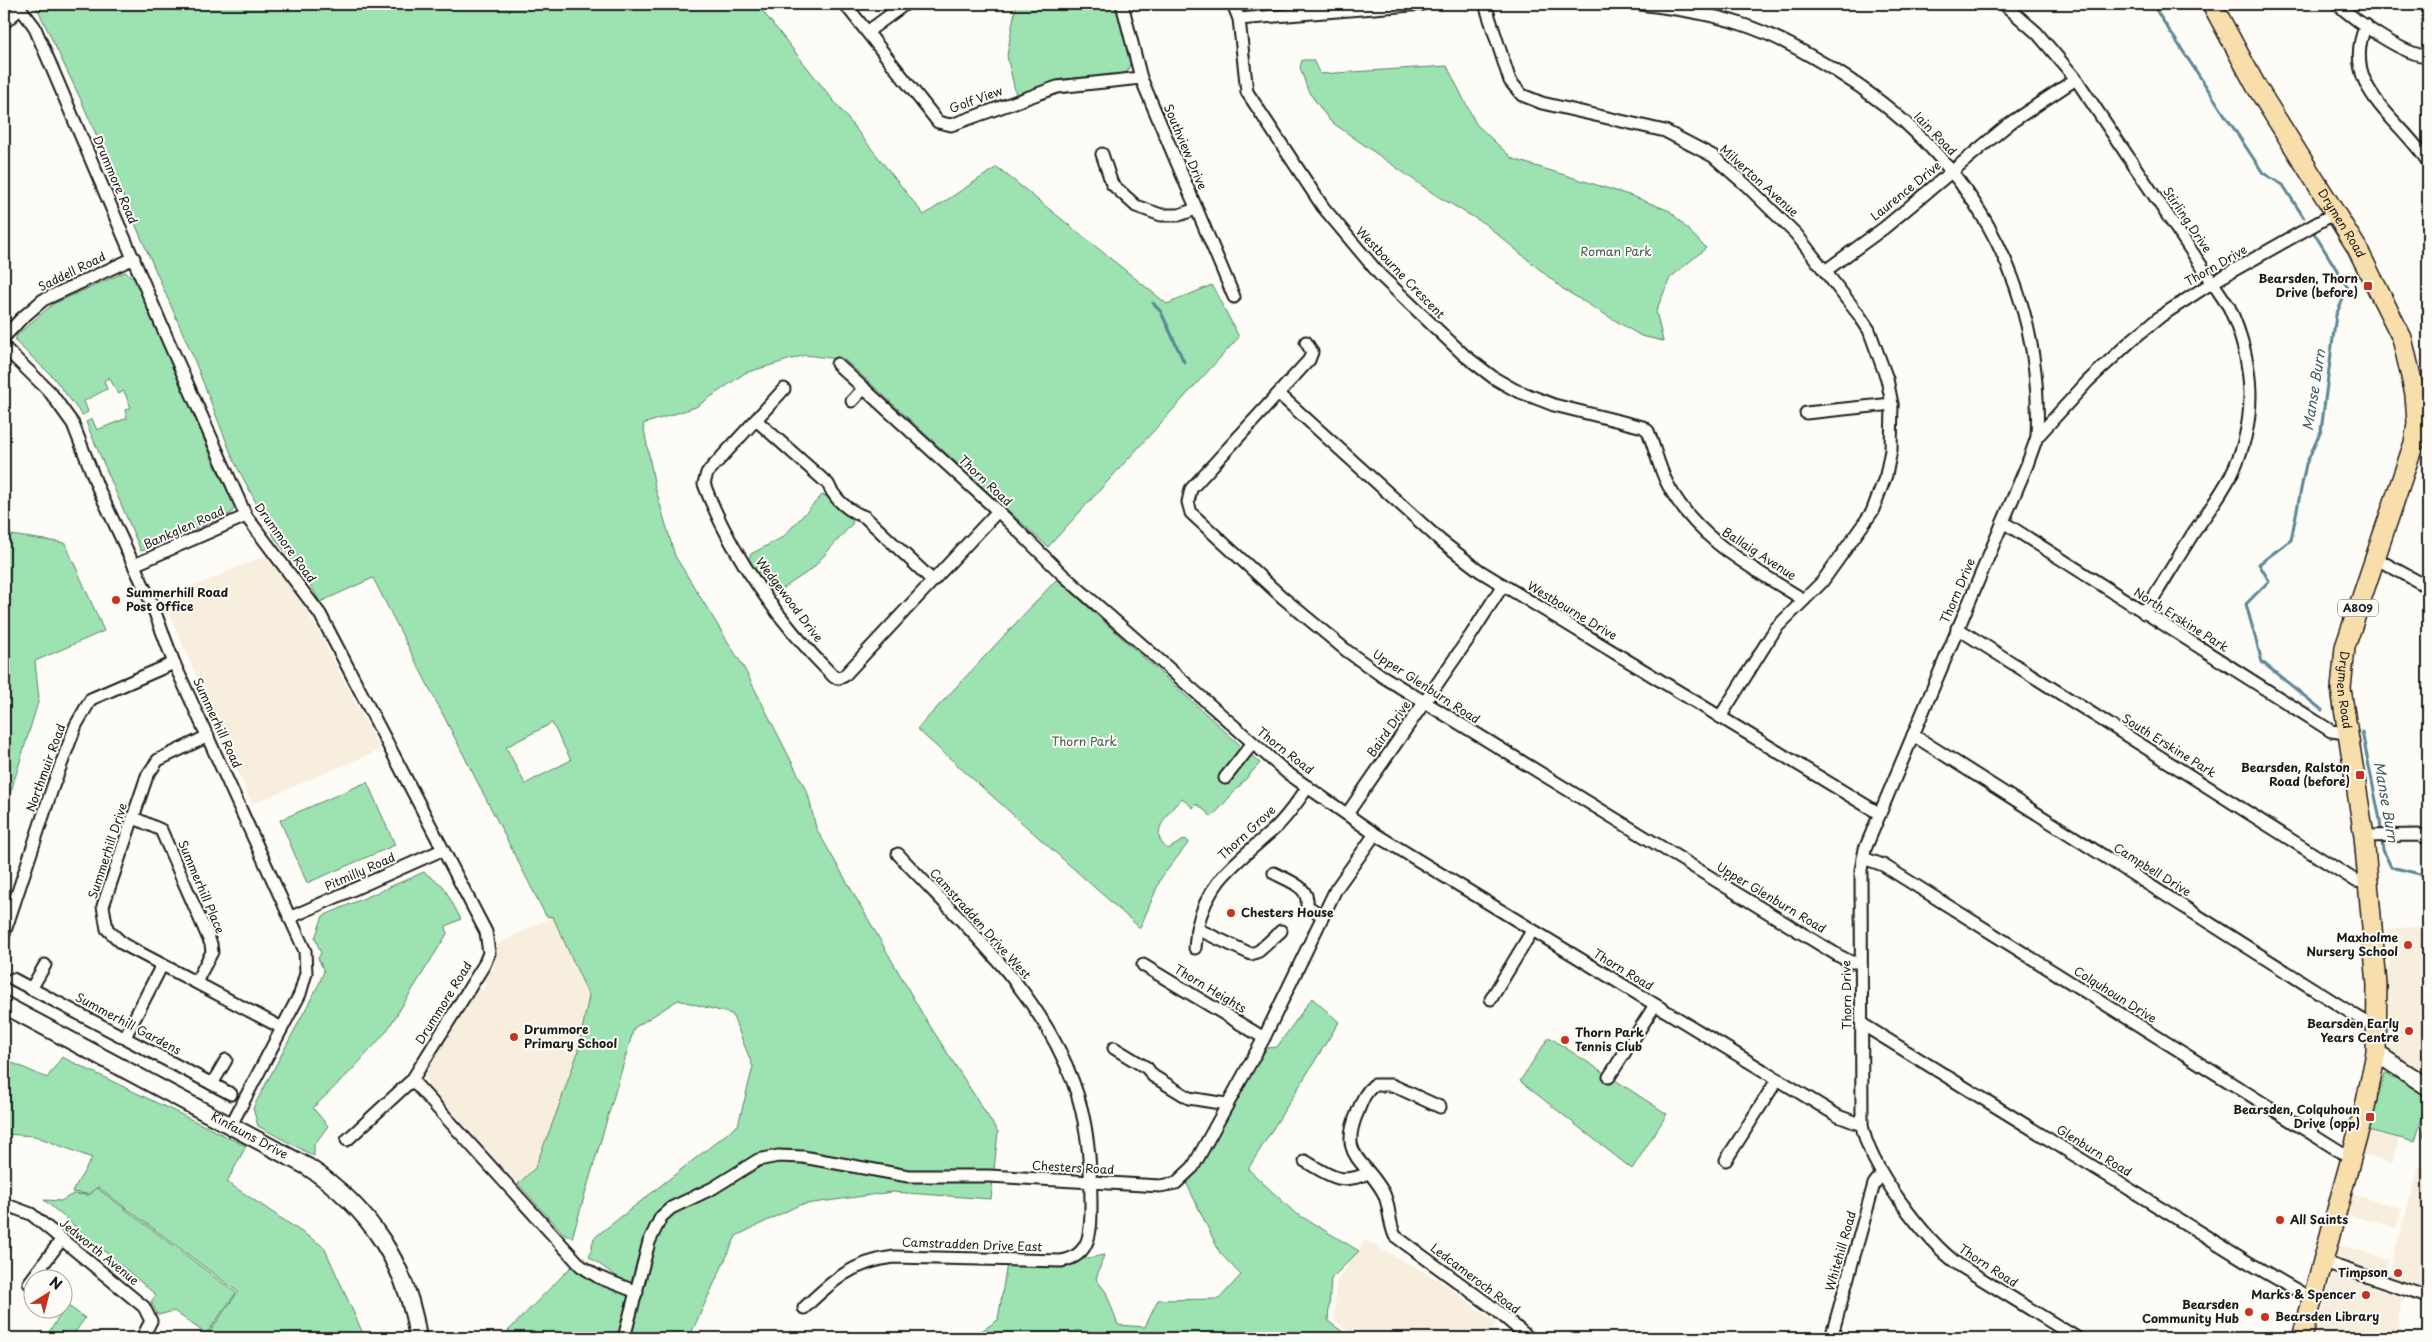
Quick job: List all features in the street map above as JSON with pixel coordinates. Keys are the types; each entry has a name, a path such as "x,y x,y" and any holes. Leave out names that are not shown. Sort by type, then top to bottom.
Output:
{"main road":[{"name":"Drymen Road","path":"2212,4 2256,86 2357,248 2402,338 2415,394 2417,423 2414,443 2345,647 2341,689 2346,733 2369,836 2368,883 2377,985 2376,1053 2373,1077 2302,1338"}],"street":[{"name":"Golf View","path":"845,4 938,122 950,125 1057,87 1141,78"},
{"path":"867,32 905,4"},
{"name":"Southview Drive","path":"1122,4 1141,78 1234,296"},
{"name":"Westbourne Crescent","path":"1233,4 1239,19 1247,92 1323,207 1380,275 1464,355 1494,378 1515,390 1554,405 1644,426"},
{"path":"1239,19 1423,4"},
{"name":"Milverton Avenue","path":"1485,4 1510,81 1517,91 1529,99 1542,103 1648,126 1695,145 1724,165 1796,234 1825,271 1868,330 1887,380 1892,404 1893,422 1888,466 1872,512 1822,582 1768,638 1720,717"},
{"name":"Iain Road","path":"1641,4 1679,7 1740,24 1788,43 1848,78 1899,116 1952,171 1969,194 2000,246 2024,314 2037,378 2036,437"},
{"name":"Stirling Drive","path":"2004,4 2036,33 2076,79 2213,282 2236,321 2248,362 2250,406 2247,432 2231,476 2144,613"},
{"path":"2337,4 2366,25 2416,55 2428,56"},
{"path":"4,22 19,6"},
{"name":"Drummore Road","path":"19,6 34,26 246,516 320,614 486,932 489,953 484,965 412,1080 347,1140"},
{"path":"2366,25 2358,49 2360,68 2367,87 2379,106 2411,139 2428,162"},
{"name":"Laurence Drive","path":"1825,271 1884,228 2010,123 2076,79"},
{"path":"1102,154 1112,184 1136,206 1162,215 1179,215 1196,209"},
{"name":"Thorn Drive","path":"1862,1124 1860,870 1863,858 1957,628 2027,465 2036,437 2088,381 2161,316 2213,282 2335,213"},
{"name":"Saddell Road","path":"4,337 43,300 134,258"},
{"name":"Upper Glenburn Road","path":"1306,342 1311,349 1312,356 1191,490 1188,502 1191,513 1282,597 1347,650 1424,703 1839,956 1851,962 1860,962"},
{"name":"Summerhill Road","path":"4,348 50,392 73,424 98,488 134,565 174,663 304,951 306,972 300,994 231,1125"},
{"name":"Thorn Road","path":"837,364 998,511 1056,568 1252,744 1374,834 1838,1116 1862,1124 1870,1152 1882,1174 1927,1234 1950,1258 2077,1338"},
{"path":"852,401 864,388"},
{"name":"Wedgewood Drive","path":"784,389 707,473 704,484 739,558 799,641 834,676 839,678 844,676 998,511"},
{"name":"Westbourne Drive","path":"1279,394 1441,541 1503,585 1880,814"},
{"path":"1806,412 1892,404"},
{"path":"756,420 828,484 832,493 853,513 865,517 932,580"},
{"name":"Ballaig Avenue","path":"1644,426 1648,431 1659,467 1668,485 1696,526 1727,552 1804,600"},
{"name":"Bankglen Road","path":"134,565 246,516"},
{"name":"North Erskine Park","path":"2003,522 2331,731 2346,733"},
{"path":"2375,558 2428,586"},
{"name":"Baird Drive","path":"1347,814 1503,585"},
{"name":"South Erskine Park","path":"1957,628 2356,881 2368,883"},
{"name":"Northmuir Road","path":"4,934 53,786 76,726 91,699 174,663"},
{"name":"Campbell Drive","path":"1913,735 2356,1016 2368,1023 2377,1024"},
{"name":"Summerhill Drive","path":"208,736 158,760 147,776 103,906 107,929 123,944 282,1028"},
{"path":"1225,778 1252,744"},
{"name":"Thorn Grove","path":"1195,948 1200,914 1215,885 1235,861 1280,824 1308,787"},
{"name":"Summerhill Place","path":"134,818 161,830 211,944 212,952 196,982"},
{"name":"Chesters Road","path":"624,1338 649,1242 661,1217 672,1208 712,1188 758,1160 778,1156 803,1157 908,1176 989,1176 1160,1186 1176,1183 1193,1167 1264,1038 1336,889 1374,834"},
{"path":"2369,836 2418,835 2428,838"},
{"name":"Pitmilly Road","path":"289,918 442,850"},
{"name":"Camstradden Drive West","path":"898,854 1001,965 1047,1029 1074,1082 1089,1149 1091,1183"},
{"name":"Colquhoun Drive","path":"1863,858 1883,865 2340,1152 2352,1157"},
{"path":"1274,873 1302,887 1307,895 1304,908 1323,916"},
{"path":"1197,929 1251,954 1259,951 1281,932"},
{"path":"1491,999 1532,931"},
{"path":"31,989 45,965"},
{"name":"Thorn Heights","path":"1143,965 1264,1038"},
{"path":"125,1037 162,966"},
{"name":"Summerhill Gardens","path":"13,979 230,1094"},
{"name":"Kinfauns Drive","path":"4,1005 308,1167 337,1188 356,1205 380,1234 409,1294 418,1338"},
{"path":"1608,1076 1655,1005"},
{"name":"Glenburn Road","path":"1862,1024 2259,1269 2312,1299"},
{"path":"1114,1048 1147,1068 1153,1076 1189,1098 1226,1104"},
{"path":"2376,1053 2428,1087"},
{"path":"1147,1068 1154,1057"},
{"path":"212,1084 226,1060"},
{"path":"412,1080 581,1266 598,1277 637,1292"},
{"path":"1726,1160 1778,1080"},
{"name":"Ledcameroch Road","path":"1440,1107 1392,1085 1379,1084 1369,1089 1351,1128 1350,1136 1354,1152 1383,1191 1389,1225 1395,1236 1460,1283 1529,1338"},
{"path":"1304,1161 1338,1180 1354,1179 1368,1173"},
{"name":"Whitehill Road","path":"1831,1338 1874,1184 1882,1174"},
{"name":"Camstradden Drive East","path":"804,1308 833,1281 857,1265 873,1260 894,1257 1043,1261 1072,1259 1084,1248 1089,1238 1091,1183"},
{"name":"Jedworth Avenue","path":"4,1204 31,1214 144,1306 150,1321 142,1338"},
{"path":"39,1270 62,1239"},
{"path":"2324,1262 2428,1297"}],"shaded area":[{"path":"267,555 296,593 311,618 380,750 252,804 163,599"},
{"name":"Drummore Primary School","path":"552,916 589,996 577,1055 556,1114 535,1168 518,1184 427,1085 425,1073 478,989 483,990 487,983 483,981 491,969 496,970 493,964 497,945"},
{"name":"Bearsden Early Years Centre","path":"2428,926 2428,1084 2390,1056 2386,970 2389,966 2388,929"},
{"path":"2368,1130 2399,1139 2392,1163 2361,1155"},
{"path":"2428,1166 2428,1292 2387,1278 2419,1167"},
{"path":"2350,1194 2402,1208 2396,1228 2345,1214"},
{"path":"1365,1240 1442,1282 1496,1323 1486,1338 1358,1338 1334,1320 1336,1283"},
{"path":"2336,1244 2389,1259 2383,1275 2333,1256"},
{"path":"2333,1272 2404,1296 2397,1317 2404,1338 2315,1338"}],"green space":[{"path":"33,4 757,4 924,215 997,167 1167,304 1212,285 1239,337 1048,547 845,360 805,355 745,373 696,407 643,424 655,487 675,556 744,668 808,794 816,828 923,1015 998,1132 991,1199 892,1192 799,1205 736,1236 689,1338 501,1338 571,1267 592,1279 635,1289 589,1257 594,1238 738,1125 753,1067 732,1014 678,1000 634,1028 572,1238 562,1232 518,1184 535,1168 556,1114 577,1055 589,996 553,917 546,916 373,578 320,602 306,577 276,540 234,461 192,354 81,100 38,10","holes":["552,723 571,760 525,784 506,747"]},
{"path":"1016,4 1116,4 1130,53 1128,70 1123,75 1061,79 1016,95 1007,56"},
{"name":"Roman Park","path":"1302,60 1313,60 1320,74 1447,66 1476,124 1513,159 1632,196 1670,211 1706,248 1670,278 1656,311 1663,341 1641,336 1563,289 1485,224 1434,194 1330,121 1308,91 1300,67"},
{"path":"125,272 138,281 215,466 236,507 230,514 141,551 86,422 92,419 97,430 127,418 125,410 131,408 124,391 118,394 109,377 104,381 107,389 84,401 88,412 82,415 53,377 15,341 17,335 53,304"},
{"path":"822,495 827,496 853,520 852,524 812,569 776,593 770,591 748,560 751,554 783,537"},
{"path":"4,534 65,543 104,631 35,661 39,699 4,814"},
{"name":"Thorn Park","path":"1057,579 1260,763 1212,817 1197,804 1193,808 1182,798 1166,816 1160,830 1159,837 1162,843 1168,849 1185,839 1189,842 1161,878 1140,928 917,729"},
{"path":"367,782 395,845 307,883 280,820"},
{"path":"424,872 443,886 461,919 446,926 447,934 386,1032 353,1069 313,1108 328,1126 314,1145 314,1156 258,1126 253,1108 319,984 324,971 318,958 321,953 315,938 323,916"},
{"path":"1312,998 1339,1022 1248,1169 1294,1212 1359,1251 1331,1279 1328,1321 1351,1338 1096,1338 1077,1330 1074,1338 971,1338 998,1320 1007,1263 1069,1262 1104,1255 1096,1279 1106,1292 1118,1325 1145,1327 1158,1300 1219,1299 1241,1275 1220,1253 1185,1180 1204,1159 1220,1117 1258,1049 1277,1047"},
{"path":"1549,1037 1667,1114 1632,1169 1520,1081"},
{"path":"62,1057 246,1146 227,1182 324,1247 365,1338 205,1338 238,1292 98,1187 88,1194 72,1192 92,1158 35,1136 4,1134 4,1059 47,1078"},
{"path":"2385,1073 2390,1074 2389,1076 2428,1097 2415,1142 2368,1130"},
{"path":"97,1188 236,1293 206,1334 174,1311 158,1315 151,1302 156,1295 44,1200 61,1201 73,1194 89,1195"},
{"path":"72,1309 85,1318 71,1338 45,1338 57,1320 72,1320"}],"waterway":[{"name":"Manse Burn","path":"2152,4 2263,173 2283,185 2304,218"},
{"name":"Manse Burn","path":"2314,233 2348,288 2336,315 2321,431 2306,464 2291,540 2259,564 2269,581 2246,604 2262,662 2322,710"},
{"path":"1153,303 1161,312 1184,362"},
{"name":"Manse Burn","path":"2362,732 2380,820 2383,850 2391,867 2428,876"},
{"name":"Manse Burn","path":"2428,1115 2424,1135 2428,1141"}],"place":[{"name":"Bearsden, Thorn Drive (before)","path":"2368,286"},
{"name":"Summerhill Road Post Office","path":"116,600"},
{"name":"Bearsden, Ralston Road (before)","path":"2360,775"},
{"name":"Chesters House","path":"1231,913"},
{"name":"Maxholme Nursery School","path":"2408,945"},
{"name":"Bearsden Early Years Centre","path":"2409,1031"},
{"name":"Drummore Primary School","path":"514,1037"},
{"name":"Thorn Park Tennis Club","path":"1565,1040"},
{"name":"Bearsden, Colquhoun Drive (opp)","path":"2370,1117"},
{"name":"All Saints","path":"2280,1220"},
{"name":"Timpson","path":"2398,1273"},
{"name":"Marks & Spencer","path":"2366,1295"},
{"name":"Bearsden Community Hub","path":"2249,1312"},
{"name":"Bearsden Library","path":"2265,1317"}]}
